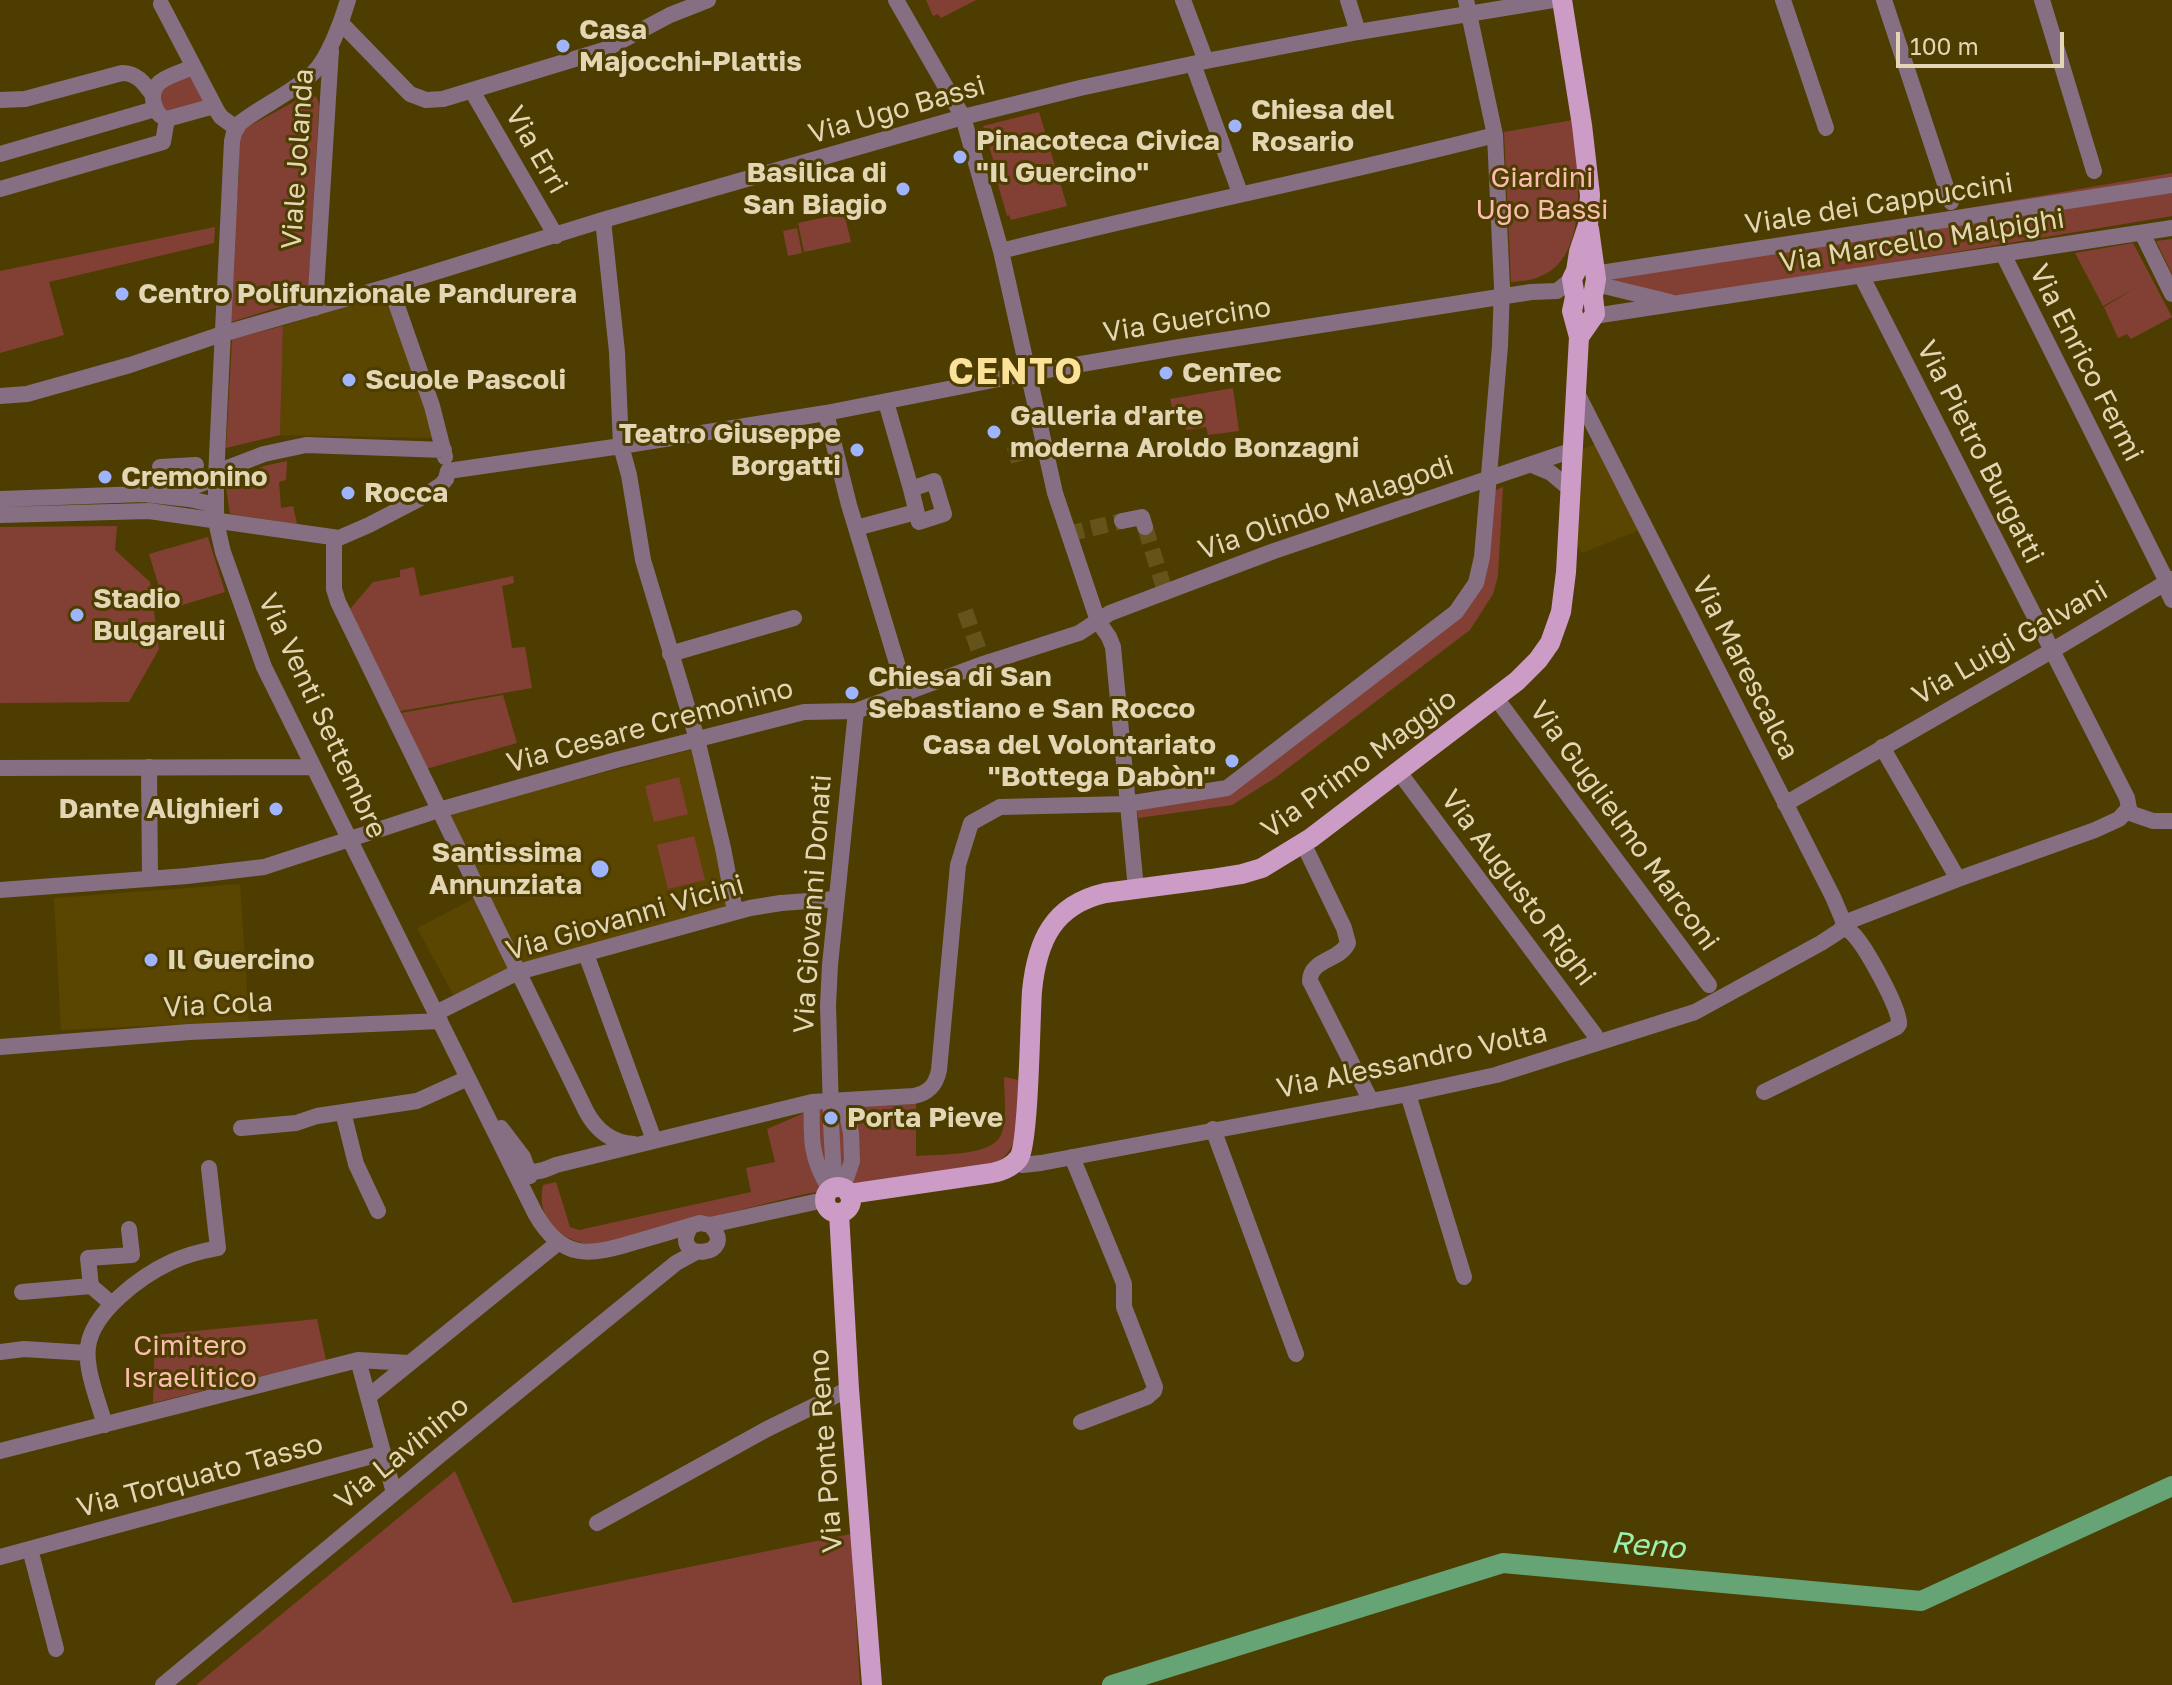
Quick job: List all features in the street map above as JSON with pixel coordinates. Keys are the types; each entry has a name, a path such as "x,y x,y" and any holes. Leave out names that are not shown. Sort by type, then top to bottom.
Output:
{"main road":[{"name":"Via Primo Maggio","path":"1015,1162 1024,1140 1036,959 1041,943 1056,921 1077,903 1095,896 1252,872 1272,863 1496,698 1538,660 1550,643 1558,623 1566,572 1582,321 1593,296 1579,280 1594,254 1588,225 1589,170 1562,0"},
{"path":"837,1194 992,1173 1006,1169 1015,1162"},
{"name":"Via Ponte Reno","path":"837,1194 872,1685"}],"street":[{"path":"330,45 339,0"},
{"path":"330,45 348,0"},
{"path":"341,23 415,98 434,100 604,50 670,15 708,0"},
{"path":"896,0 963,117 1001,251 1029,373 1042,447 1055,493 1098,621 1113,647 1136,889"},
{"path":"1183,0 1240,193"},
{"path":"1348,0 1358,32"},
{"name":"Via Ugo Bassi","path":"0,396 27,394 130,365 222,334 603,220 963,117 1467,7 1553,0"},
{"path":"1783,0 1826,128"},
{"path":"1884,0 1951,202"},
{"path":"2042,0 2094,171"},
{"path":"161,4 214,106 221,117 236,128"},
{"path":"502,1146 514,1164 529,1172 540,1172 556,1165 812,1102 834,1109 921,1094 931,1089 939,1070 958,865 971,823 1000,807 1127,804 1227,788 1456,612 1476,583 1482,557 1502,298 1495,135 1467,7"},
{"name":"Viale Jolanda","path":"236,128 311,75 330,45"},
{"name":"Viale Jolanda","path":"315,308 330,45"},
{"path":"0,189 163,142 153,87 193,67"},
{"path":"0,100 25,99 130,73 140,79 157,105"},
{"name":"Via Erri","path":"472,91 556,236"},
{"path":"0,154 157,105"},
{"path":"0,145 157,105 214,106"},
{"name":"Via Venti Settembre","path":"236,128 232,146 222,334 216,514 228,571 264,667 544,1228 559,1242 578,1251 595,1253 658,1236 691,1241"},
{"path":"1001,251 1495,135"},
{"name":"Viale dei Cappuccini","path":"1579,280 2172,185"},
{"path":"603,220 617,352 621,446 643,560 697,739 735,911"},
{"name":"Via Marcello Malpighi","path":"1582,321 2172,228"},
{"path":"2142,233 2172,294"},
{"name":"Via Enrico Fermi","path":"2003,254 2167,581"},
{"name":"Via Pietro Burgatti","path":"1862,277 2127,798 2127,812"},
{"path":"1579,280 1582,321"},
{"name":"Via Guercino","path":"448,471 826,413 1029,373 1502,298 1579,280"},
{"name":"Via Marcello Malpighi","path":"1579,280 1680,304"},
{"path":"0,499 171,496 216,514 334,538 369,525 423,497 441,485 448,471 432,406 390,286"},
{"name":"Via Marescalca","path":"1577,393 1841,914 1843,925"},
{"path":"886,402 919,522 944,514 934,481 911,489"},
{"path":"826,413 856,528 906,693"},
{"path":"1574,448 1600,437"},
{"path":"126,495 198,485 264,454 306,445 444,450"},
{"name":"Via Olindo Malagodi","path":"1098,621 1110,613 1247,561 1574,448"},
{"path":"160,491 160,467 196,465"},
{"path":"1532,465 1551,473 1571,490"},
{"path":"0,515 149,511 184,515 216,514"},
{"path":"856,528 916,512"},
{"path":"1122,521 1142,517 1145,527"},
{"path":"334,538 335,596 590,1119 610,1138 635,1145"},
{"path":"2167,581 2172,600"},
{"name":"Via Luigi Galvani","path":"1785,804 2167,581"},
{"path":"670,654 794,618"},
{"name":"Via Cesare Cremonino","path":"0,890 150,879 277,864 349,839 697,739 804,712 856,711 983,664 1079,633 1098,621"},
{"name":"Via Guglielmo Marconi","path":"1496,698 1709,985"},
{"name":"Via Giovanni Donati","path":"837,1194 852,1161 851,1133 834,1109 828,989 856,711"},
{"path":"1882,747 1958,879"},
{"path":"149,767 150,879"},
{"path":"0,768 313,767"},
{"name":"Via Augusto Righi","path":"1399,772 1595,1035"},
{"path":"440,812 544,785 546,788"},
{"path":"2127,812 2153,821 2172,821"},
{"name":"Via Alessandro Volta","path":"1015,1162 1030,1164 1072,1157 1496,1075 1695,1012 1821,943 1843,925 1958,879 2095,830 2127,812"},
{"path":"1303,843 1347,936 1346,949 1314,968 1310,981 1371,1101"},
{"name":"Via Giovanni Vicini","path":"438,1017 518,972 735,911 781,903 836,899"},
{"path":"1764,1092 1899,1024 1898,1014 1878,973 1853,934 1843,925"},
{"path":"586,954 654,1140"},
{"name":"Via Cola","path":"0,1047 438,1017"},
{"path":"241,1128 296,1123 317,1116 417,1101 468,1078"},
{"path":"1408,1094 1464,1277"},
{"name":"Via Venti Settembre","path":"477,1096 527,1164 544,1228"},
{"path":"812,1102 811,1142 816,1164 837,1194"},
{"path":"834,1109 837,1194"},
{"path":"343,1112 356,1164 378,1211"},
{"path":"1213,1129 1296,1354"},
{"path":"1072,1157 1124,1284 1124,1307 1155,1387 1147,1397 1081,1422"},
{"path":"536,1202 540,1184 556,1165"},
{"path":"105,1425 87,1353 91,1334 112,1304 139,1281 184,1257 218,1248 209,1168"},
{"path":"713,1231 739,1219 837,1194"},
{"path":"700,1223 713,1231 711,1250 707,1252 691,1241 700,1223"},
{"path":"112,1304 91,1286 88,1258 132,1255 129,1229"},
{"name":"Via Lavinino","path":"163,1685 676,1263 691,1241"},
{"path":"368,1397 559,1242"},
{"path":"22,1292 91,1286"},
{"path":"0,1352 24,1349 87,1353"},
{"path":"0,1451 358,1360 409,1363"},
{"path":"358,1360 394,1493"},
{"path":"597,1523 767,1429 849,1389"},
{"name":"Via Torquato Tasso","path":"0,1557 383,1453"},
{"path":"30,1549 56,1649"}],"shaded area":[{"name":"Scuole Pascoli","path":"387,293 436,438 280,435 283,326"},
{"path":"1599,442 1642,529 1582,553 1574,541 1581,450"},
{"name":"Santissima Annunziata","path":"694,749 733,908 455,998 417,928 487,892 451,815"},
{"name":"Il Guercino","path":"240,884 249,1021 61,1030 54,898"}],"green space":[{"path":"926,0 976,0 941,18 938,14 933,16"},
{"path":"192,72 209,105 172,115 160,108 162,84"},
{"path":"310,93 317,98 319,105 308,298 231,322 239,173 237,133"},
{"path":"1039,112 1067,206 1011,220 1007,216 983,126"},
{"name":"Giardini Ugo Bassi","path":"1573,120 1577,209 1567,252 1554,268 1536,278 1511,282 1504,132"},
{"path":"2172,173 2172,216 1672,299 1609,282 1609,265 1807,236"},
{"path":"844,213 851,242 804,252 798,223"},
{"path":"215,227 214,243 49,282 64,335 0,353 0,271"},
{"path":"797,228 802,253 788,256 783,231"},
{"path":"2172,239 2172,274 2156,241"},
{"path":"2133,243 2172,317 2131,339 2127,334 2118,338 2104,307 2137,287 2103,306 2075,253"},
{"path":"283,326 280,435 226,448 232,339"},
{"path":"1233,388 1239,431 1208,435 1206,427 1186,430 1182,407 1172,408 1170,399"},
{"path":"287,461 286,480 279,482 281,508 293,506 297,524 230,514 225,481"},
{"path":"1503,487 1498,576 1493,594 1470,630 1275,778 1232,805 1138,818 1136,806 1225,791 1461,617 1491,492"},
{"name":"Stadio Bulgarelli","path":"117,526 115,550 150,582 159,649 129,702 0,703 0,527"},
{"path":"208,537 225,592 166,610 149,554"},
{"path":"414,567 420,596 513,576 514,583 502,586 512,648 525,647 532,688 400,711 350,609 373,582 400,577 400,570"},
{"path":"503,695 517,743 426,769 401,713"},
{"path":"679,777 688,814 654,822 645,786"},
{"path":"694,836 705,880 668,889 657,845"},
{"path":"1004,1077 1019,1080 1018,1120 1010,1149 995,1163 805,1194 596,1245 563,1235 554,1228 543,1209 543,1185 556,1182 570,1227 579,1230 751,1192 746,1168 775,1162 767,1129 802,1114 803,1110 916,1104 916,1156 976,1151 995,1142 1001,1135 1005,1114"},
{"name":"Cimitero Israelitico","path":"317,1319 326,1360 153,1403 155,1335"},
{"path":"455,1471 513,1603 851,1534 860,1685 196,1685"}],"waterway":[{"name":"Reno","path":"1112,1685 1503,1563 1921,1601 2172,1486"}],"tunnel":[{"path":"1009,456 1039,448"},
{"path":"1068,534 1122,521"},
{"path":"1145,527 1165,591"},
{"path":"965,611 982,659"}],"place":[{"name":"Casa Majocchi-Plattis","path":"563,46"},
{"name":"Chiesa del Rosario","path":"1235,126"},
{"name":"Pinacoteca Civica \"Il Guercino\"","path":"960,157"},
{"name":"Basilica di San Biagio","path":"903,189"},
{"name":"Centro Polifunzionale Pandurera","path":"122,294"},
{"name":"CenTec","path":"1166,373"},
{"name":"Scuole Pascoli","path":"349,380"},
{"name":"Galleria d'arte moderna Aroldo Bonzagni","path":"994,432"},
{"name":"Teatro Giuseppe Borgatti","path":"857,450"},
{"name":"Cremonino","path":"105,477"},
{"name":"Rocca","path":"348,493"},
{"name":"Stadio Bulgarelli","path":"77,615"},
{"name":"Chiesa di San Sebastiano e San Rocco","path":"852,693"},
{"name":"Casa del Volontariato \"Bottega Dabòn\"","path":"1232,761"},
{"name":"Dante Alighieri","path":"276,809"},
{"name":"Santissima Annunziata","path":"600,869"},
{"name":"Il Guercino","path":"151,960"},
{"name":"Porta Pieve","path":"831,1118"}],"district":[{"name":"CENTO","path":"1016,373"}]}
